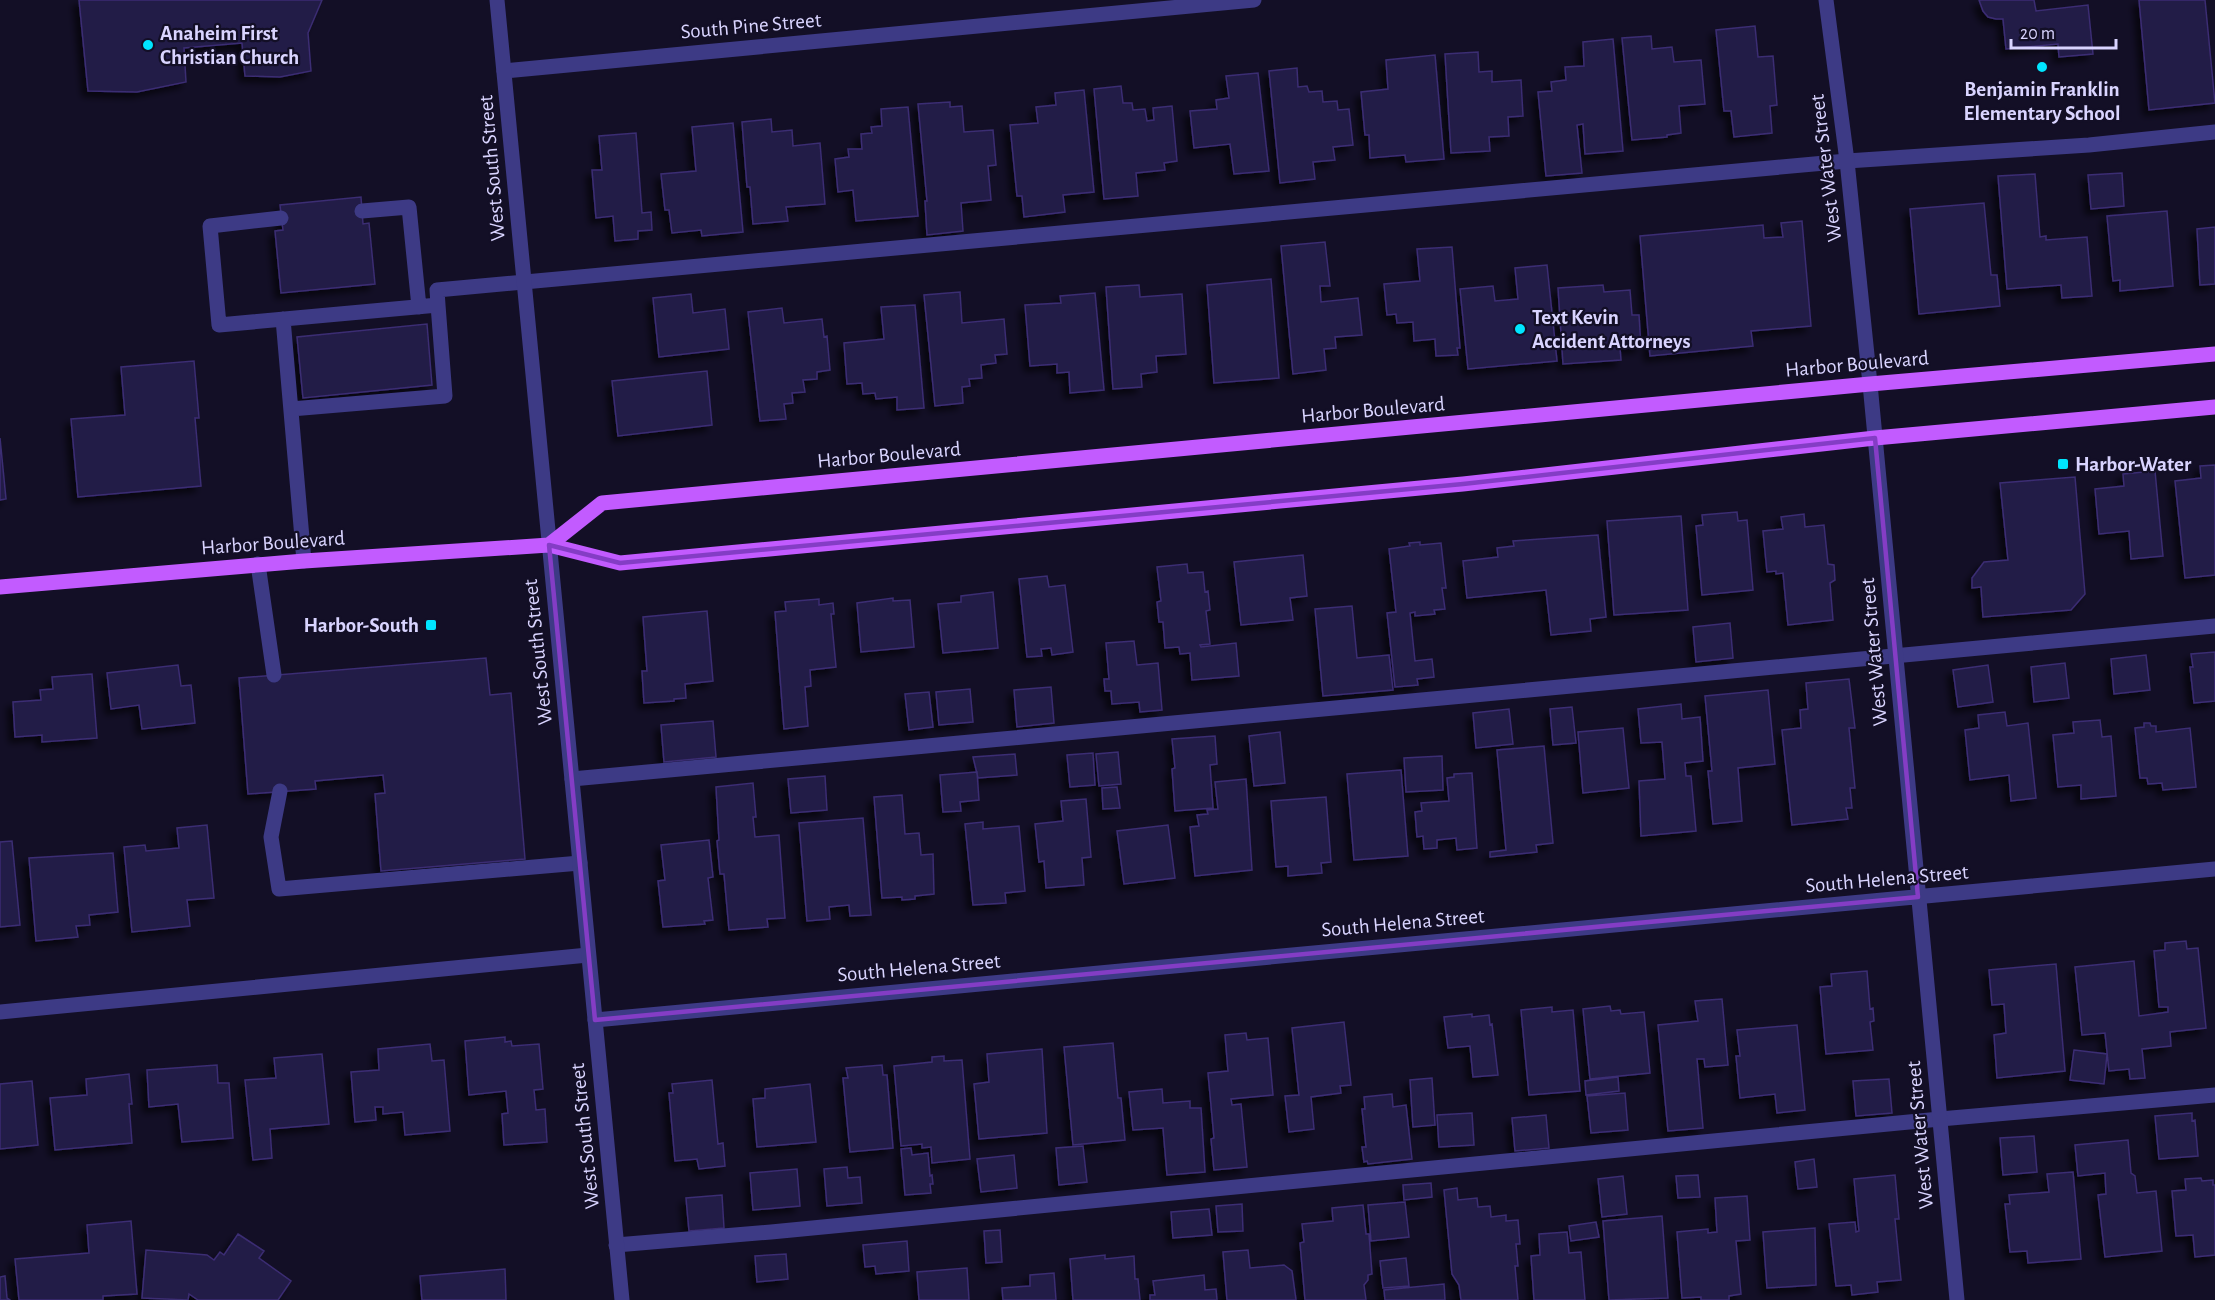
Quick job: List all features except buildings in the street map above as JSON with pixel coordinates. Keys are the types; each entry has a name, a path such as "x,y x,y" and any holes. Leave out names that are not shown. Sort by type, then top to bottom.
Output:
{"main road":[{"name":"Harbor Boulevard","path":"549,545 602,503 1870,384 2215,354"},
{"name":"Harbor Boulevard","path":"0,587 258,564 549,545 620,563 1451,485 1875,438 2215,407"}],"street":[{"name":"West South Street","path":"497,0 622,1300"},
{"name":"South Pine Street","path":"504,71 1254,0"},
{"name":"West Water Street","path":"1826,0 1847,160 1870,384 1957,1300"},
{"path":"291,409 445,396 437,290 1847,160 2089,145 2215,132"},
{"path":"362,212 409,207 419,307"},
{"path":"281,218 210,226 219,325 438,305"},
{"path":"283,319 304,561"},
{"path":"258,564 274,675"},
{"path":"572,779 2215,626"},
{"path":"280,791 271,837 279,889 580,863"},
{"name":"South Helena Street","path":"595,1020 2215,869"},
{"path":"0,1012 588,955"},
{"path":"616,1245 2215,1095"}],"highlighted area":[{"path":"1875,438 1918,897 595,1020 549,545 620,563 1463,484"}],"place":[{"name":"Anaheim First Christian Church","path":"148,45"},
{"name":"Benjamin Franklin Elementary School","path":"2042,67"},
{"name":"Text Kevin Accident Attorneys","path":"1520,329"},
{"name":"Harbor-Water","path":"2063,464"},
{"name":"Harbor-South","path":"431,625"}]}
